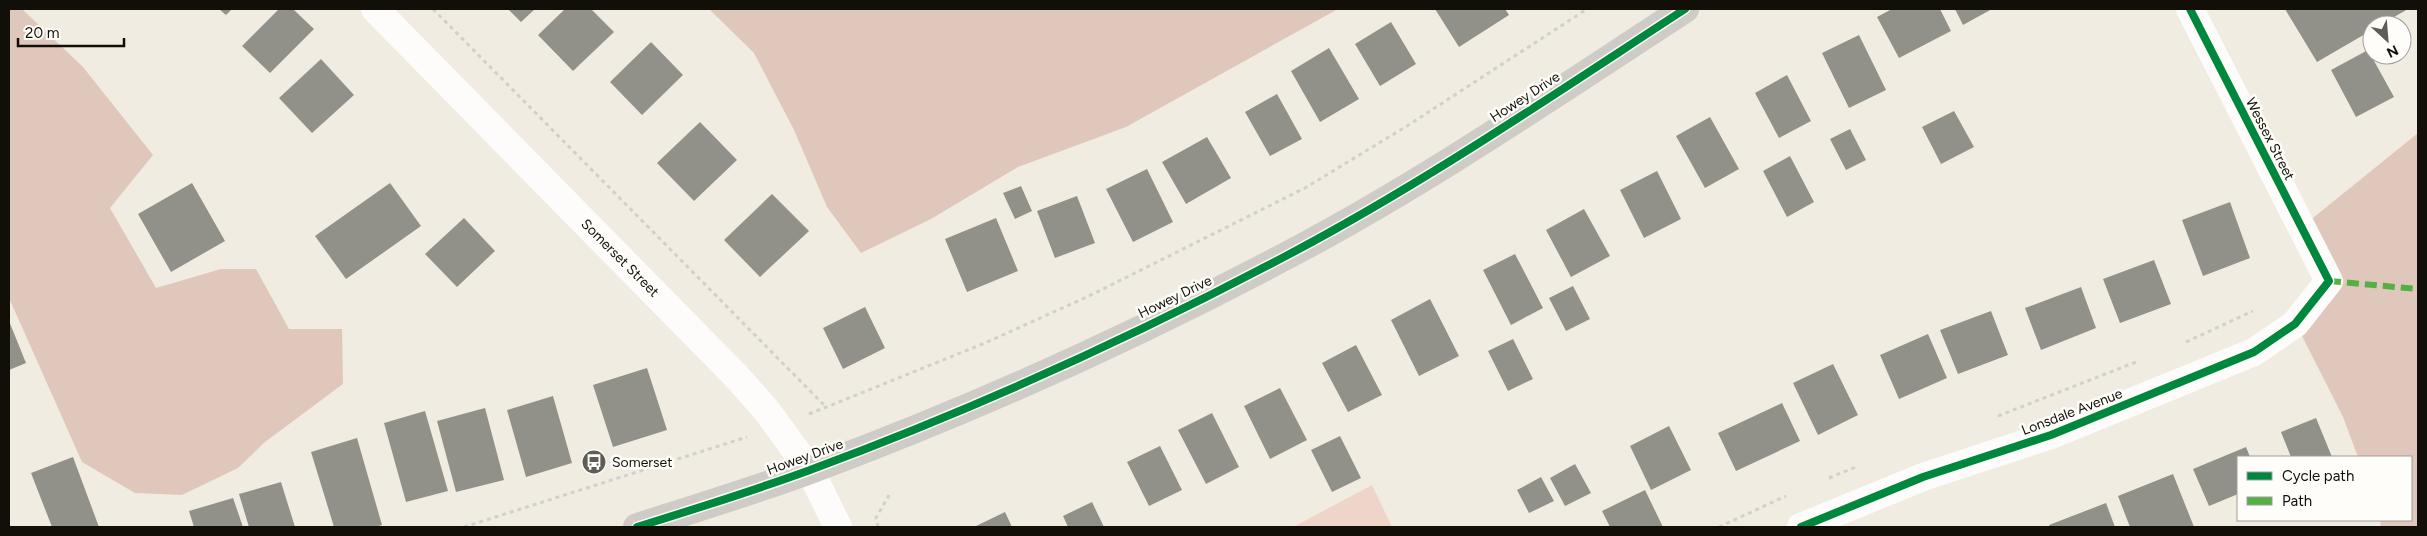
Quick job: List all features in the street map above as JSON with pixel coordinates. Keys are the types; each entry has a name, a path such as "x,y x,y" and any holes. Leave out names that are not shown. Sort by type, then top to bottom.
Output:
{"main road":[{"name":"Howey Drive","path":"637,527 810,470 926,425 1034,378 1284,257 1454,158 1685,9"}],"street":[{"name":"Somerset Street","path":"375,9 737,376 779,426 810,470 838,527"},
{"name":"Wessex Street","path":"2190,9 2329,281"},
{"name":"Lonsdale Avenue","path":"1801,527 1924,477 2051,435 2254,352 2295,324 2329,281"}],"path":[{"path":"434,9 826,407"},
{"path":"464,527 779,426 985,343 1089,296 1305,188 1407,126 1587,9"},
{"path":"2182,344 2255,310"},
{"path":"1991,418 2138,362"},
{"path":"1821,481 1866,463"},
{"path":"1719,527 1794,493"},
{"path":"878,527 876,518 889,495"}],"shaded area":[{"path":"9,9 22,9 83,67 153,155 110,208 156,288 221,269 256,269 289,329 342,329 343,384 265,442 238,468 182,495 135,493 82,462 9,298"},
{"path":"709,9 1338,9 1126,127 1018,167 931,219 861,253 827,207 794,130 754,53"},
{"path":"2418,133 2418,527 2381,527 2380,521 2412,521 2412,456 2358,456 2343,417 2297,326 2331,280 2303,226"},
{"path":"1372,485 1392,527 1293,527"}],"building":[{"path":"219,9 232,9 226,15"},
{"path":"279,9 293,9 314,29 270,73 242,46"},
{"path":"508,9 535,9 521,22"},
{"path":"565,9 591,9 614,32 573,71 538,35"},
{"path":"1435,9 1505,9 1509,15 1459,47"},
{"path":"1892,9 1940,9 1951,31 1899,58 1877,17"},
{"path":"1955,9 1992,9 1963,25"},
{"path":"2285,9 2408,9 2398,15 2362,15 2362,36 2317,62"},
{"path":"1391,22 1416,64 1380,86 1355,44"},
{"path":"1859,35 1886,90 1849,108 1822,53"},
{"path":"651,42 683,75 642,115 610,82"},
{"path":"1329,48 1359,99 1320,122 1291,71"},
{"path":"2362,53 2362,65 2376,65 2394,97 2356,117 2331,70"},
{"path":"321,59 354,95 312,133 279,98"},
{"path":"1787,75 1811,121 1779,138 1755,93"},
{"path":"1277,94 1302,139 1270,156 1245,112"},
{"path":"1954,111 1974,147 1941,164 1922,127"},
{"path":"1710,117 1739,169 1705,188 1676,136"},
{"path":"700,122 737,160 694,201 657,163"},
{"path":"1850,129 1866,160 1846,170 1830,139"},
{"path":"1207,137 1231,178 1186,204 1162,162"},
{"path":"1790,156 1814,202 1787,217 1763,171"},
{"path":"1147,169 1173,222 1133,242 1106,189"},
{"path":"1657,171 1681,219 1644,238 1620,190"},
{"path":"192,183 225,241 171,272 138,214"},
{"path":"390,183 421,226 346,279 315,236"},
{"path":"1021,186 1032,211 1015,219 1003,193"},
{"path":"772,194 809,231 760,277 724,240"},
{"path":"1077,196 1095,243 1055,258 1037,211"},
{"path":"2230,202 2250,258 2203,276 2182,220"},
{"path":"1584,209 1610,256 1571,277 1546,230"},
{"path":"464,218 495,251 457,287 425,254"},
{"path":"996,218 1018,271 967,292 945,239"},
{"path":"1515,254 1543,308 1511,325 1483,270"},
{"path":"2154,260 2171,304 2120,323 2103,279"},
{"path":"1573,286 1590,319 1566,331 1549,298"},
{"path":"2081,287 2096,328 2041,350 2025,308"},
{"path":"1430,299 1459,356 1419,376 1391,320"},
{"path":"865,307 885,348 843,369 823,328"},
{"path":"1991,311 2008,355 1958,374 1940,330"},
{"path":"9,321 26,363 9,370"},
{"path":"1928,334 1947,378 1899,399 1880,355"},
{"path":"1513,339 1533,379 1508,391 1488,351"},
{"path":"1356,345 1382,395 1348,412 1322,363"},
{"path":"1833,364 1858,415 1818,435 1793,383"},
{"path":"647,368 667,430 613,447 593,385"},
{"path":"1280,388 1307,440 1270,459 1244,406"},
{"path":"553,396 572,463 526,477 507,410"},
{"path":"1782,403 1800,441 1736,471 1718,433"},
{"path":"485,408 504,480 456,492 437,421"},
{"path":"425,411 448,491 406,502 384,423"},
{"path":"1212,413 1239,467 1206,484 1178,430"},
{"path":"2316,418 2332,456 2291,456 2281,432"},
{"path":"1669,426 1691,470 1651,490 1630,446"},
{"path":"1340,436 1361,478 1332,492 1311,450"},
{"path":"357,438 382,525 375,527 334,527 311,452"},
{"path":"1160,446 1182,490 1149,506 1127,462"},
{"path":"2246,447 2250,456 2237,456 2237,494 2209,506 2193,469"},
{"path":"73,457 99,527 52,527 31,473"},
{"path":"1575,464 1591,493 1565,506 1550,478"},
{"path":"2173,474 2194,527 2130,527 2118,496"},
{"path":"1541,477 1554,501 1529,513 1517,490"},
{"path":"281,482 295,527 249,527 239,494"},
{"path":"1645,490 1663,527 1610,527 1602,511"},
{"path":"233,498 243,527 194,527 189,511"},
{"path":"1092,502 1104,527 1068,527 1063,516"},
{"path":"2106,503 2115,527 2050,527 2049,525"},
{"path":"1005,512 1012,527 974,527"}],"marked path":[{"path":"2329,281 2418,289"}],"cycle path":[{"path":"637,527 767,485 871,447 991,398 1168,316 1284,257 1387,200 1537,106 1685,9"},
{"path":"1801,527 1923,477 2051,435 2254,352 2295,324 2329,281 2190,9"}],"place":[{"name":"Somerset","path":"594,462"}]}
